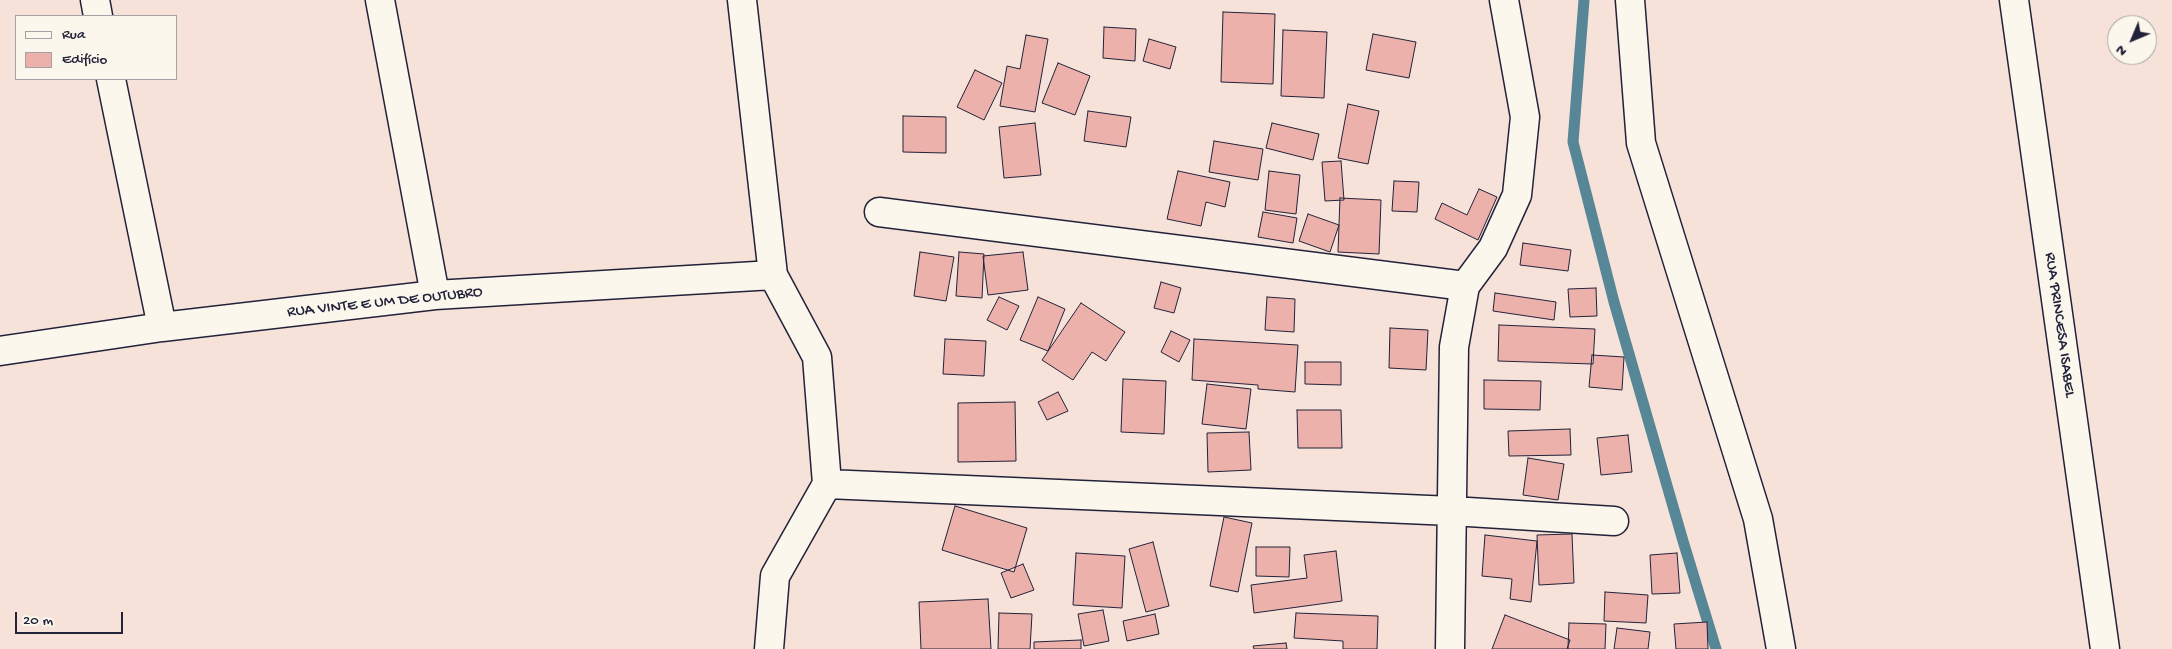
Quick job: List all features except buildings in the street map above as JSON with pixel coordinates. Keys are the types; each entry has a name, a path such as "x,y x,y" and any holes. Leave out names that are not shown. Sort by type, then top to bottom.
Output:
{"street":[{"path":"95,0 98,15"},
{"path":"380,0 435,295"},
{"path":"742,0 773,275 818,357 827,484 775,576 769,649"},
{"path":"1450,649 1454,347 1465,286 1494,248 1517,195 1525,117 1504,0"},
{"path":"1630,0 1641,143 1758,518 1781,649"},
{"name":"RUA PRINCESA ISABEL","path":"2014,0 2105,649"},
{"path":"111,80 162,327"},
{"path":"879,212 1465,286"},
{"name":"RUA VINTE E UM DE OUTUBRO","path":"0,351 162,327 435,295 773,275"},
{"path":"827,484 1452,511 1614,522"}],"waterway":[{"path":"1584,0 1573,142 1614,302 1716,649"}]}
